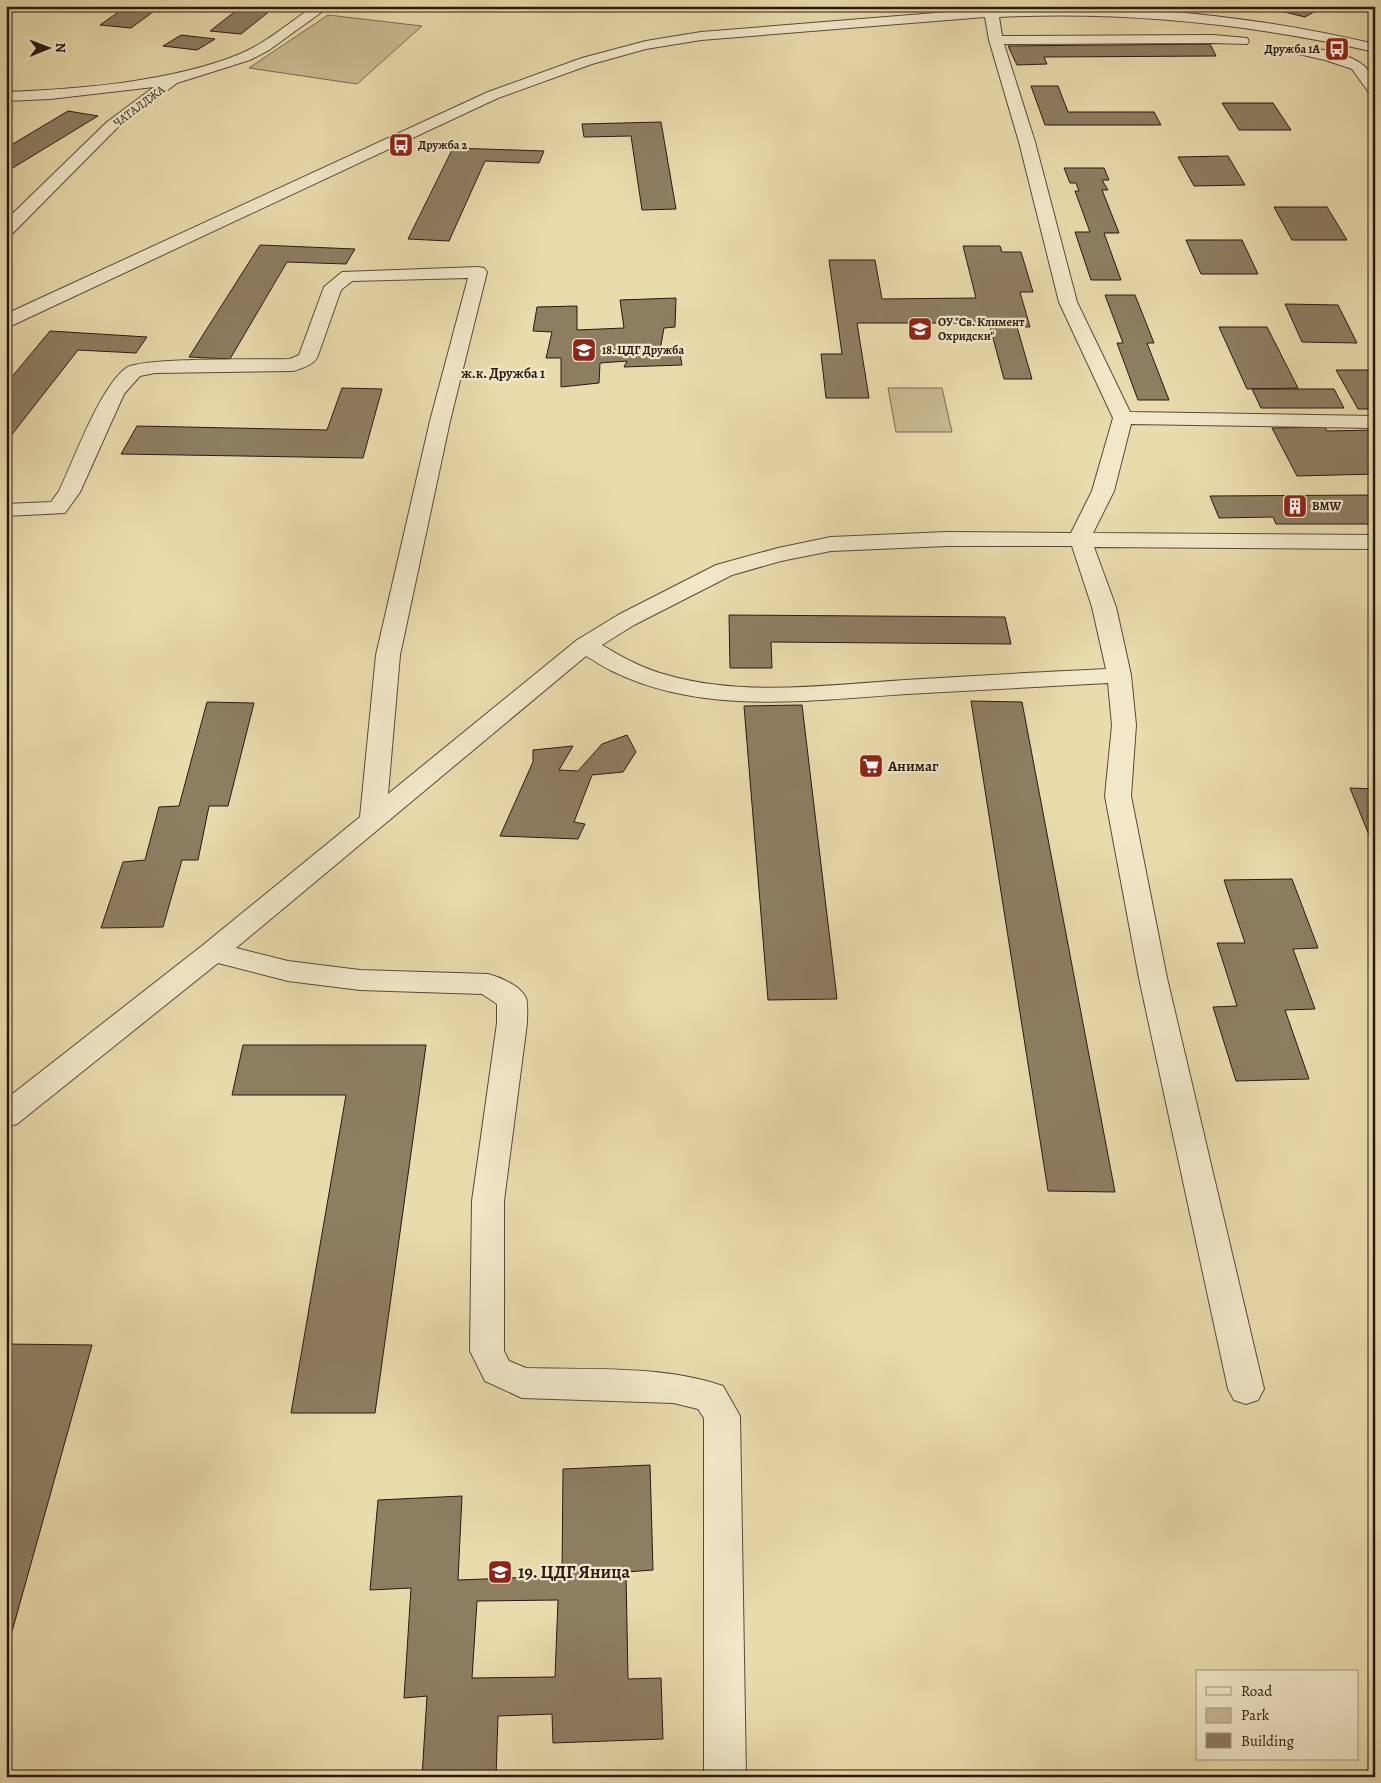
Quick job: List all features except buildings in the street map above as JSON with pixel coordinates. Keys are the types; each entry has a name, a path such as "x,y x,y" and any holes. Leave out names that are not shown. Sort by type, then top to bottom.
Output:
{"street":[{"name":"ЧАТАЛДЖА","path":"6,230 112,125 172,80 244,56 264,47 323,6"},
{"path":"1113,12 1142,6"},
{"path":"1164,6 1270,18 1375,37"},
{"path":"988,9 1027,142 1068,302 1122,418 1103,491 1083,530 1081,540 1104,607 1119,675 1124,725 1118,796 1153,978 1246,1389"},
{"path":"6,321 340,164 543,75 603,56 648,45 723,34 988,9"},
{"path":"520,68 583,49 668,32 755,23 988,9 1113,12 1230,22 1329,36"},
{"path":"1243,9 1329,36 1375,48"},
{"path":"996,40 1213,39 1260,43"},
{"path":"1286,47 1328,56 1357,66 1375,91"},
{"path":"6,306 504,75"},
{"path":"6,97 50,95 172,80"},
{"path":"6,510 57,508 69,492 115,392 134,371 155,367 293,365 307,358 333,287 348,276 478,272 440,421 388,655 373,819"},
{"path":"1122,418 1375,422"},
{"path":"6,1116 214,952 585,644 626,620 724,570 778,555 831,544 947,539 1375,542"},
{"path":"585,644 604,658 637,675 670,685 734,695 832,692 1119,675"},
{"path":"214,952 288,971 360,980 488,984 512,1000 512,1023 488,1201 487,1352 498,1371 522,1383 672,1388 710,1396 722,1416 725,1777"}],"green space":[{"path":"328,15 422,26 357,84 249,68"},
{"path":"888,388 942,388 952,432 896,432"}],"place":[{"name":"Дружба 1A","path":"1337,49"},
{"name":"Дружба 2","path":"401,145"},
{"name":"ОУ \"Св. Климент Охридски\"","path":"920,329"},
{"name":"18. ЦДГ Дружба","path":"584,350"},
{"name":"BMW","path":"1295,506"},
{"name":"Анимаг","path":"871,766"},
{"name":"19. ЦДГ Яница","path":"500,1572"}],"district":[{"name":"ж.к. Дружба 1","path":"503,373"}]}
